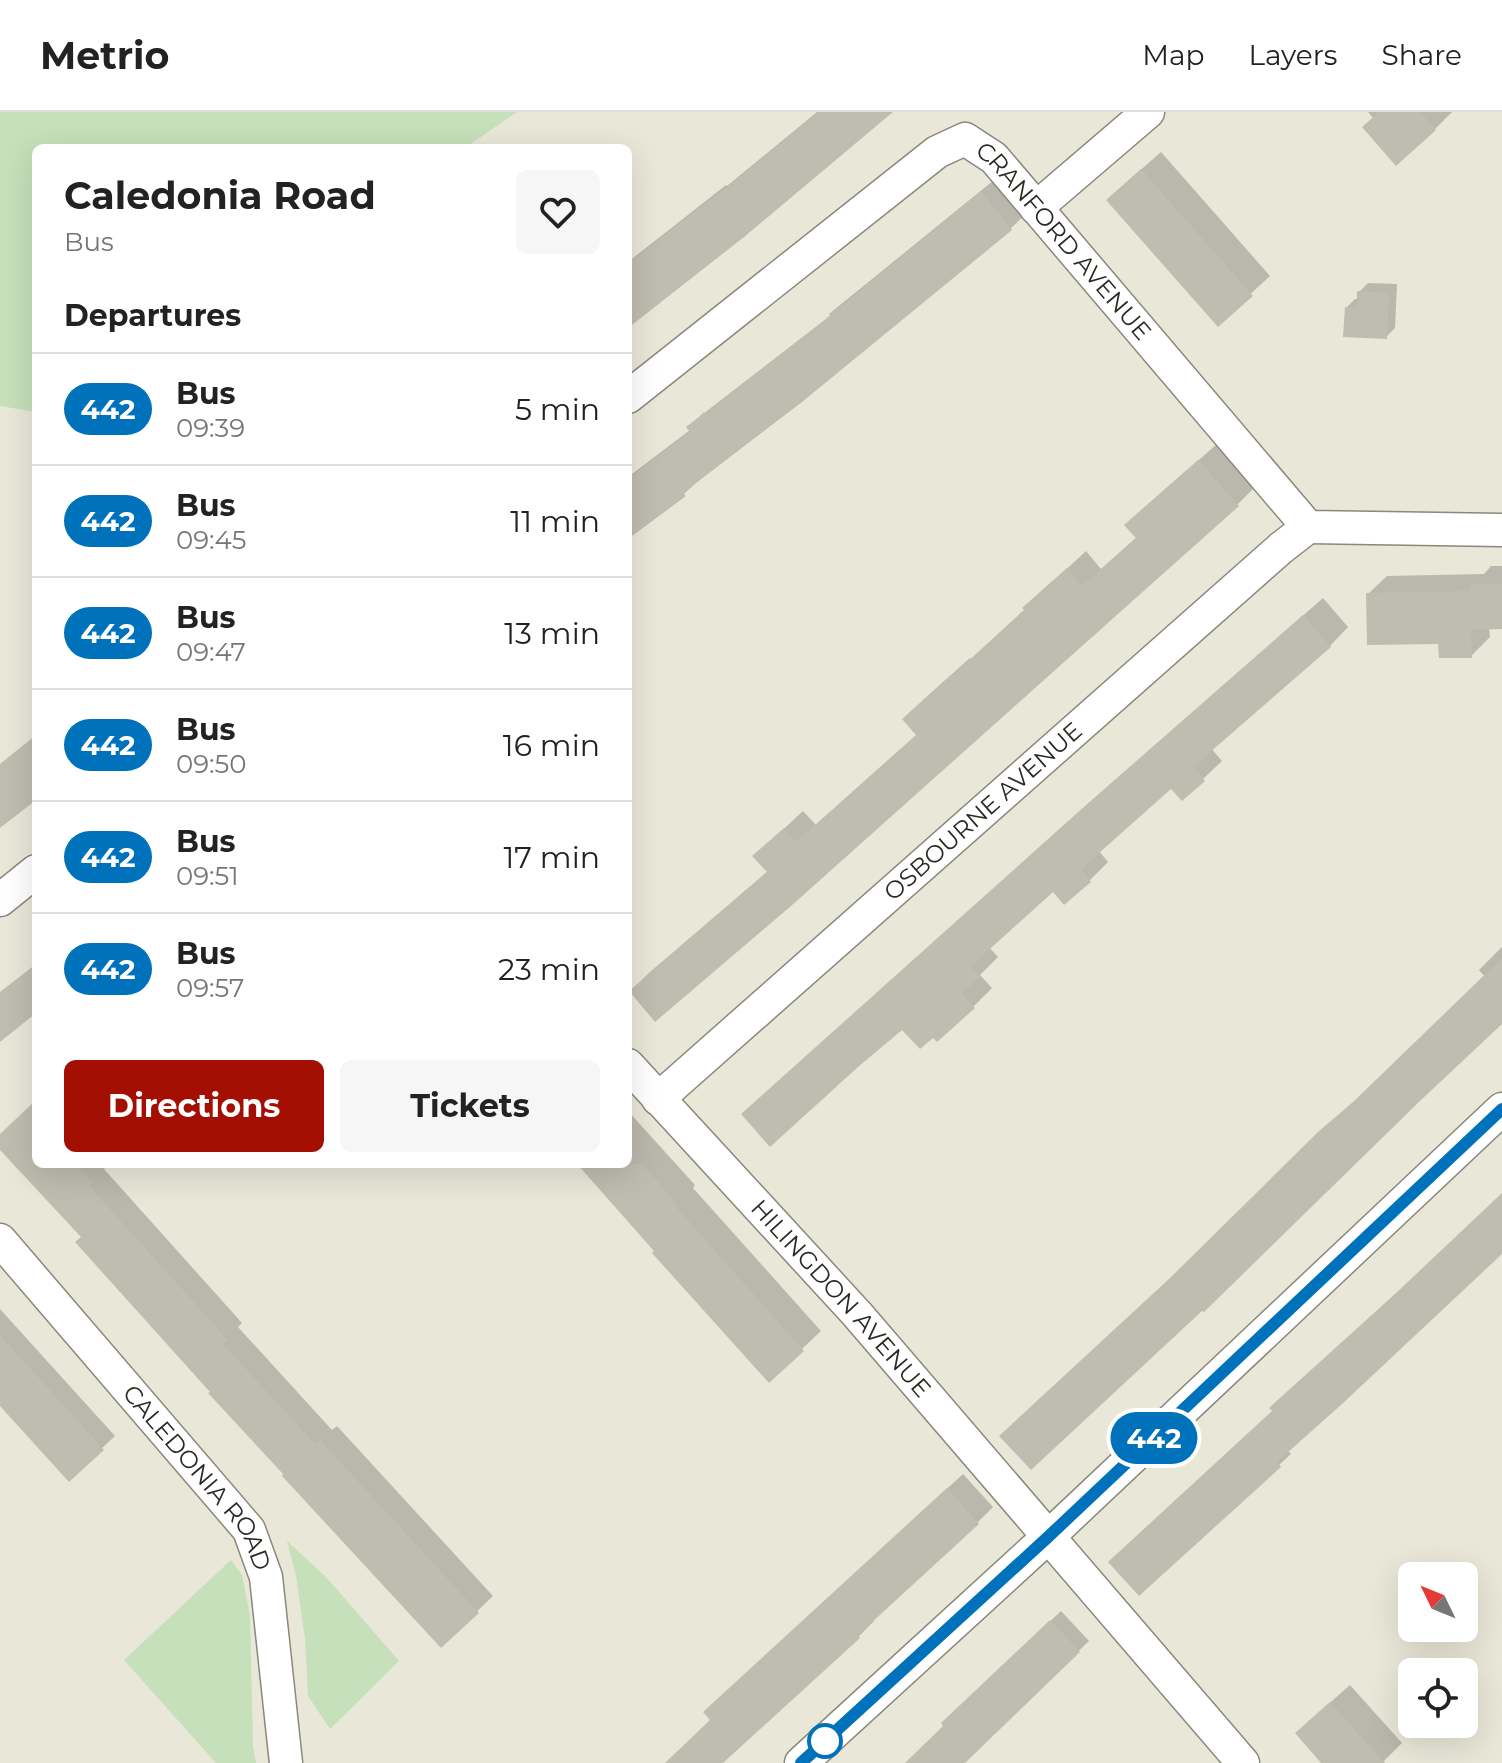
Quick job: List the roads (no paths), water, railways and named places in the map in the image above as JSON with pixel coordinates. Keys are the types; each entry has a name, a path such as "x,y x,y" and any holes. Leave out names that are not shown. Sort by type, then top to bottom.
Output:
{"street":[{"path":"1036,208 1148,112"},
{"name":"CRANFORD AVENUE","path":"632,394 967,126 1308,527"},
{"path":"1308,527 1502,530"},
{"name":"OSBOURNE AVENUE","path":"658,1099 1308,527"},
{"path":"0,900 32,874"},
{"name":"HILINGDON AVENUE","path":"632,1070 857,1314 1243,1763"},
{"path":"801,1763 1048,1537 1502,1109"},
{"name":"CALEDONIA ROAD","path":"0,1240 249,1530 266,1577 286,1763"}]}
